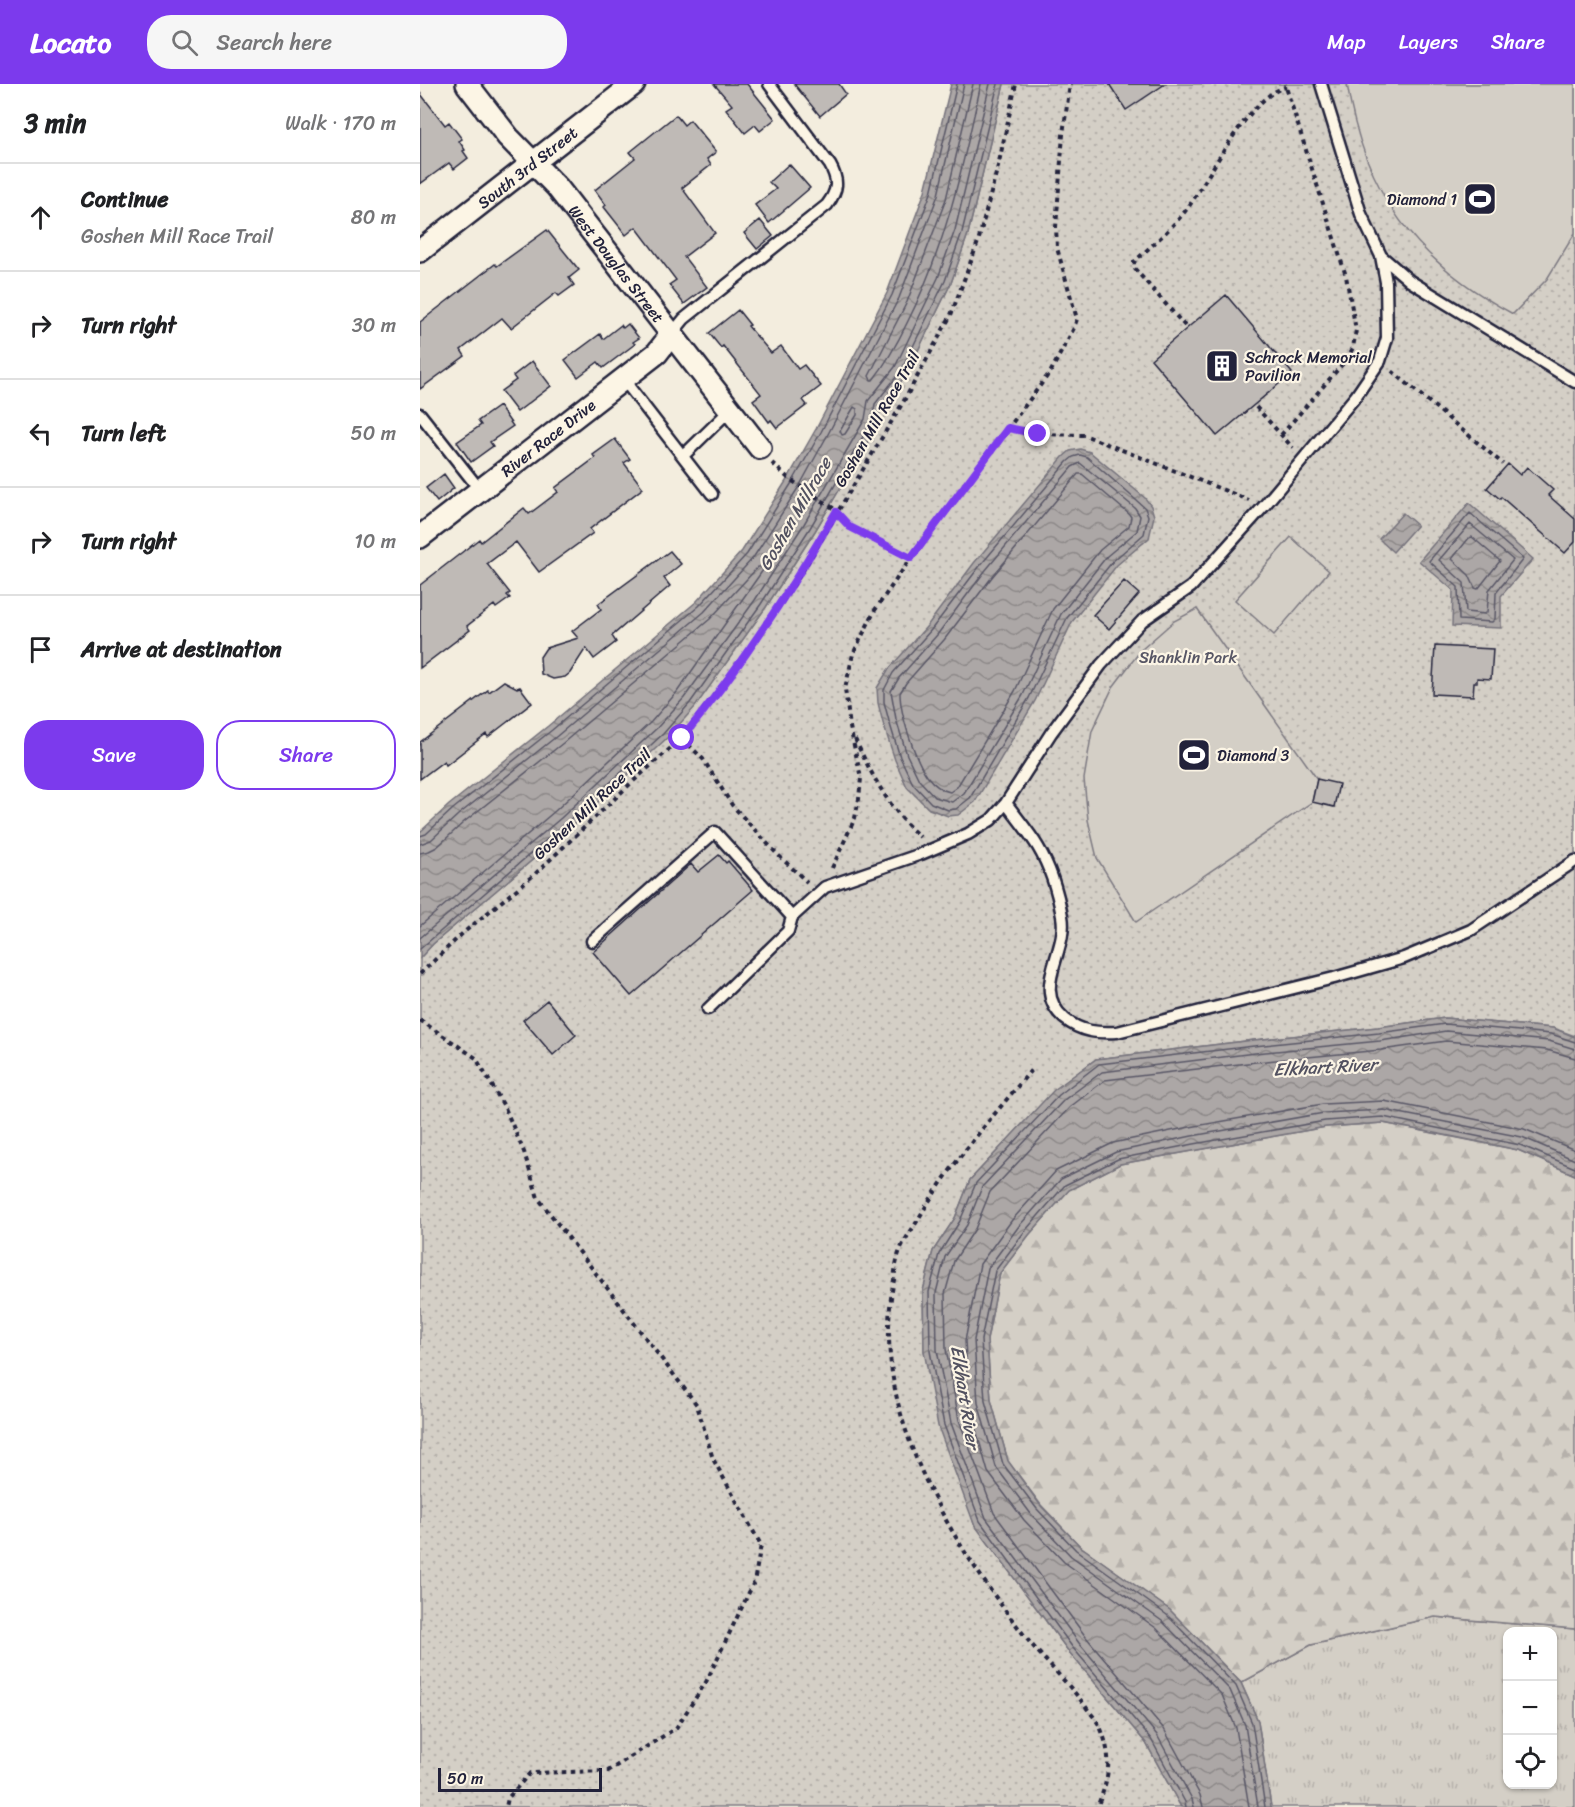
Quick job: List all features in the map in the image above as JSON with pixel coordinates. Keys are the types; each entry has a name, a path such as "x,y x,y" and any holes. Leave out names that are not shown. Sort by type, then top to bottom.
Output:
{"street":[{"name":"West Douglas Street","path":"468,84 508,137 557,187 760,448"},
{"name":"South 3rd Street","path":"420,251 634,84"},
{"name":"River Race Drive","path":"420,537 657,353 671,335"}],"lane":[{"path":"671,335 684,319 827,205 838,186 830,165 769,84"},
{"path":"708,1010 788,932 792,917 825,887 935,848 968,834 991,820 1006,803 1051,733 1101,665 1142,621 1191,587 1264,506 1356,396 1380,361 1387,338 1388,307 1381,256 1360,214 1321,84"},
{"path":"1381,256 1410,281 1575,382"},
{"path":"623,379 712,494"},
{"path":"683,456 730,410"},
{"path":"420,414 480,490"},
{"path":"1006,803 1039,848 1056,891 1063,919 1061,948 1049,986 1052,1001 1058,1012 1068,1021 1081,1029 1096,1033 1117,1032 1334,978 1404,958 1471,930 1575,861"},
{"path":"592,940 715,832 792,917"}],"path":[{"name":"Goshen Mill Race Trail","path":"420,974 463,933 535,874 682,738 761,632 800,575 834,510 905,399 951,315 978,242 1016,84"},
{"path":"682,738 703,759 732,805 777,854 818,893 845,842 860,799 861,778 850,727 845,689 853,654 876,610 911,558 1051,371 1077,319 1057,248 1056,227 1063,134 1070,84"},
{"path":"1185,326 1134,268 1134,262 1188,208 1234,135 1251,113 1266,96 1286,86 1346,276 1356,330 1353,348 1346,360 1281,435 1256,407"},
{"path":"1380,361 1503,464"},
{"path":"1008,428 1038,434 1084,435 1264,506"},
{"path":"782,473 834,510 850,527 911,558"},
{"path":"850,727 872,776 893,807 913,831 935,848"},
{"path":"420,1020 476,1058 505,1108 524,1152 538,1198 697,1405 712,1459 761,1545 754,1582 706,1682 676,1728 608,1771 530,1773 508,1798 506,1807"},
{"path":"1031,1070 953,1165 934,1192 899,1253 890,1298 888,1350 898,1411 917,1460 951,1528 1022,1632 1069,1685 1101,1727 1110,1763 1106,1785 1097,1807"}],"green space":[{"name":"Shanklin Park","path":"1004,84 1575,84 1575,1036 1553,1028 1445,1018 1096,1059 1055,1090 970,1180 955,1218 933,1251 923,1291 924,1351 974,1524 1069,1652 1146,1743 1181,1807 420,1807 420,958 433,944 570,828 695,706 766,607 815,531 878,423 880,407 906,375 951,283 968,234"},
{"name":"Diamond 1","path":"1347,84 1575,84 1575,233 1547,279 1513,314 1479,294 1449,271 1422,247 1400,220 1381,191 1366,159 1355,123"},
{"path":"1291,537 1329,571 1274,635 1235,600"},
{"name":"Diamond 3","path":"1197,609 1317,779 1312,802 1136,922 1097,858 1088,820 1084,779 1092,731 1113,687 1141,650 1174,621"},
{"path":"1383,1123 1518,1150 1575,1175 1575,1629 1435,1617 1311,1645 1241,1683 1170,1610 1080,1546 1041,1505 1008,1461 991,1400 987,1340 1000,1273 1029,1235 1069,1190 1120,1164 1326,1127"},
{"path":"1435,1617 1552,1627 1503,1627 1503,1789 1557,1789 1557,1627 1575,1629 1575,1807 1271,1807 1258,1721 1241,1683 1311,1645"}],"water":[{"name":"Goshen Millrace","path":"951,84 1004,84 968,234 951,283 906,375 880,407 879,423 815,531 766,607 695,707 667,738 570,828 433,944 420,958 420,832 449,805 548,726 696,602 742,551 816,429 887,293 925,191"},
{"path":"1080,449 1090,452 1145,498 1154,516 1149,538 1117,565 1072,622 1035,701 975,802 958,815 948,816 929,809 907,787 895,760 878,703 877,688 888,670 927,626 974,563 1063,457 1070,451"},
{"path":"1469,503 1533,559 1501,596 1501,628 1452,626 1453,590 1419,561"},
{"path":"1403,513 1417,525 1393,552 1379,539"},
{"name":"Elkhart River","path":"1445,1018 1553,1028 1575,1037 1575,1175 1518,1150 1383,1123 1326,1127 1120,1164 1069,1190 1029,1235 1000,1273 987,1340 991,1400 1008,1461 1041,1506 1080,1546 1170,1610 1241,1683 1258,1721 1271,1807 1181,1807 1146,1743 1069,1652 974,1524 938,1426 924,1351 923,1291 933,1251 955,1218 970,1180 1054,1090 1096,1059"}],"building":[{"path":"714,84 747,84 775,119 760,131 755,125 745,133 726,109 732,105"},
{"path":"794,84 839,84 846,94 820,116"},
{"path":"1109,84 1165,84 1126,110"},
{"path":"420,93 445,125 449,122 462,139 459,141 468,158 454,169 449,163 420,184"},
{"path":"676,115 684,125 690,120 716,152 707,159 711,165 682,188 715,233 684,257 707,287 684,304 669,285 676,280 636,227 626,235 604,207 606,205 595,190 635,158 630,152"},
{"path":"789,164 810,188 769,223 755,205 776,189 769,182"},
{"path":"760,220 773,236 757,249 744,233"},
{"path":"547,230 579,270 569,278 574,285 559,296 556,293 511,328 502,318 461,350 465,356 420,389 420,322 495,264 497,266"},
{"name":"Schrock Memorial Pavilion","path":"1226,295 1292,373 1217,436 1151,359"},
{"path":"738,310 750,325 748,326 771,353 781,346 798,369 804,365 821,386 803,400 807,405 777,428 771,420 769,422 753,400 761,394 723,346 721,348 709,333"},
{"path":"628,324 639,338 633,342 635,344 603,368 598,362 578,377 565,360 600,334 603,339 621,325 623,328"},
{"path":"532,361 551,386 517,412 501,391 516,380 513,376"},
{"path":"499,406 513,426 490,442 493,446 471,462 457,442 481,425 478,421"},
{"path":"615,439 630,459 624,463 643,488 590,529 593,533 539,572 516,542 487,564 510,593 507,595 510,598 496,608 494,605 467,626 470,630 420,668 420,585 479,539 481,542 524,508 529,514 558,492 555,488 595,458 593,455"},
{"path":"1508,464 1520,475 1527,467 1553,490 1548,495 1575,519 1575,542 1565,553 1501,497 1500,499 1487,488"},
{"path":"444,474 454,488 437,502 426,488"},
{"path":"670,551 681,564 664,578 670,586 612,636 616,642 594,659 586,648 565,677 553,679 541,674 540,657 546,648 578,638 572,631 601,609 598,604"},
{"path":"1124,581 1139,594 1109,629 1093,615"},
{"path":"1435,646 1493,649 1491,679 1477,678 1477,682 1474,682 1473,696 1432,694"},
{"path":"504,681 517,688 520,687 532,703 488,737 486,734 446,765 444,761 420,779 420,742 488,690 489,692"},
{"path":"1317,779 1339,784 1334,807 1312,802"},
{"path":"719,855 726,863 728,861 753,890 631,996 593,952 691,864 698,872"},
{"path":"547,1000 576,1035 553,1055 523,1020"}],"place":[{"name":"Diamond 1","path":"1480,199"},
{"name":"Schrock Memorial Pavilion","path":"1222,366"},
{"name":"Diamond 3","path":"1194,755"}],"route":[{"path":"682,738 741,661 800,575 836,512 850,527 911,558 1008,428 1038,434"}]}
